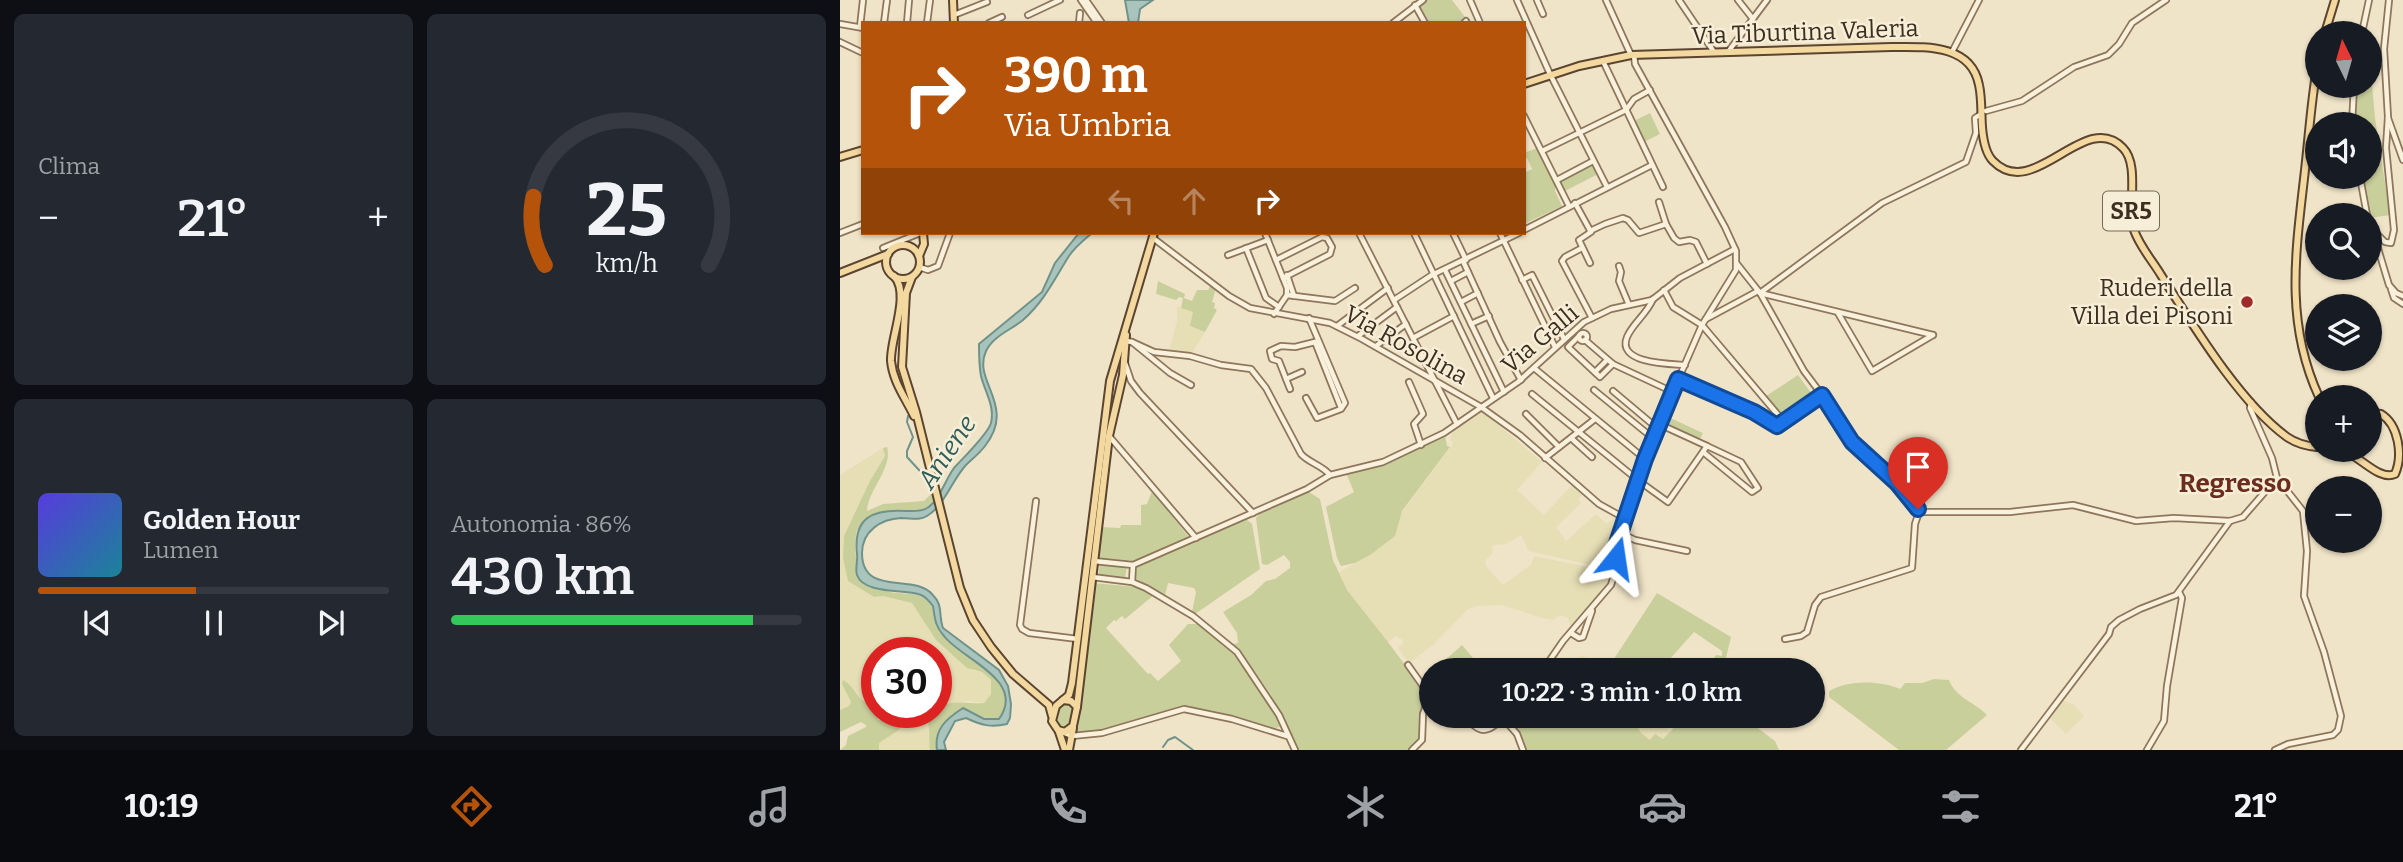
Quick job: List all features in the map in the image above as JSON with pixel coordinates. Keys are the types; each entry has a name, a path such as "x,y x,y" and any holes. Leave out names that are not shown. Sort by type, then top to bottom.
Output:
{"main road":[{"path":"953,0 954,19"},
{"path":"2329,21 2335,0"},
{"name":"Via Tiburtina Valeria","path":"1526,83 1602,60 1632,55 1891,47 1932,47 1952,52 1969,65 1977,76 1983,113 1983,140 1989,156 2011,172 2031,171 2075,145 2092,140 2113,141 2124,149 2129,156 2131,168 2133,226 2140,244 2199,334 2251,402 2290,439 2305,445"},
{"path":"2313,98 2297,226 2294,277 2301,349 2314,385"},
{"path":"840,157 861,151"},
{"path":"919,256 924,243 922,235"},
{"path":"1052,716 1056,706 1068,697 1071,690 1109,388 1152,235"},
{"path":"840,273 870,262 897,247 924,243"},
{"path":"906,246 915,250 921,268 912,277 906,293 902,367 960,588 973,620 995,652 1013,674 1050,706 1053,724 1060,731 1067,750"},
{"path":"887,266 889,253"},
{"path":"870,262 881,262 887,266 899,282 899,311 891,355 892,373 913,414 921,438"},
{"path":"894,276 903,279 912,277"},
{"path":"1067,750 1077,708 1109,436 1129,342 1125,326"},
{"path":"1115,361 1120,359 1124,362"},
{"path":"1109,388 1114,392 1119,390"},
{"path":"2364,462 2381,475 2395,474 2398,457 2394,428 2382,416"},
{"path":"1039,695 1051,701 1071,701 1077,708"},
{"path":"1060,731 1068,732 1073,726"}],"street":[{"path":"862,21 863,0"},
{"path":"884,21 887,0"},
{"path":"907,21 909,0"},
{"path":"927,21 930,0"},
{"path":"1028,15 1060,0"},
{"path":"1084,0 1096,21"},
{"path":"1084,0 1100,21"},
{"path":"1395,21 1423,0"},
{"path":"1470,0 1479,21"},
{"path":"1517,0 1550,75 1607,187"},
{"path":"1537,0 1543,14"},
{"path":"1552,658 1612,582 1617,566 1616,546 1645,459 1703,323 1737,264 1735,249 1635,63 1606,0"},
{"path":"1679,0 1714,53"},
{"path":"1738,0 1753,19"},
{"path":"1728,52 1767,0"},
{"path":"1952,52 1979,0"},
{"path":"1703,323 1759,292 1872,210 1966,162 1975,137 1975,118 1983,113 2022,102 2074,67 2108,55 2119,44 2132,23 2166,0"},
{"path":"2365,21 2369,0"},
{"path":"2382,239 2391,243 2394,230 2386,151 2388,117 2385,50 2389,0"},
{"path":"954,19 987,2"},
{"path":"1415,5 1424,21"},
{"path":"1079,21 1080,13"},
{"path":"993,21 1002,17"},
{"path":"840,24 861,28"},
{"path":"840,42 861,52"},
{"path":"1602,60 1663,187"},
{"path":"1542,151 1626,110 1634,98 1650,90"},
{"path":"2388,117 2403,160"},
{"path":"1526,120 1569,206"},
{"path":"1557,180 1593,161"},
{"path":"1526,229 1652,165"},
{"path":"1659,202 1673,237 1679,242 1696,242 1707,264"},
{"path":"1575,203 1590,232"},
{"path":"1590,263 1579,239 1590,232 1622,218 1628,220 1639,233 1666,224"},
{"path":"840,233 861,226"},
{"path":"883,248 917,235"},
{"path":"921,268 929,270 938,265 949,235"},
{"name":"Via Rosolina","path":"1153,235 1232,298 1254,310 1309,318 1337,326 1480,407 1520,435 1599,504 1626,519"},
{"path":"1266,235 1294,293"},
{"path":"1360,235 1457,424"},
{"path":"1415,235 1493,398"},
{"path":"1454,235 1468,272 1521,380"},
{"path":"1501,235 1555,347"},
{"path":"1394,300 1435,274 1515,235"},
{"path":"1276,260 1321,237 1328,238 1333,248 1331,253 1285,277"},
{"path":"1228,256 1268,240"},
{"path":"1582,247 1564,257 1562,261 1592,318"},
{"path":"1246,248 1266,297 1279,307"},
{"name":"Via Galli","path":"1133,565 1307,489 1329,475 1372,466 1422,444 1457,424 1521,380 1577,327 1611,309 1653,299 1684,276 1735,249"},
{"path":"2382,263 2394,298 2403,304"},
{"path":"1737,264 1759,292 1804,371 1852,442 1897,483 1919,512 1915,524 1912,568 1824,595 1815,605 1807,632 1785,639"},
{"path":"1619,265 1622,272 1619,281 1629,305"},
{"path":"1445,270 1504,392"},
{"path":"1451,281 1468,272"},
{"path":"1522,280 1532,275 1564,339"},
{"path":"1274,314 1287,294 1285,277"},
{"path":"2389,285 2403,296"},
{"path":"1287,294 1335,301 1355,288"},
{"path":"1337,326 1388,288"},
{"path":"1664,290 1673,307 1703,323 1784,422"},
{"path":"1759,292 1933,335 1872,371 1838,312"},
{"path":"1461,302 1478,293"},
{"path":"1653,299 1643,318 1628,335 1627,346 1630,352 1642,360 1685,365"},
{"path":"1358,336 1397,307"},
{"path":"1413,338 1454,316"},
{"path":"1471,324 1489,316"},
{"path":"1306,398 1316,418 1341,409 1344,400 1316,340 1309,318"},
{"path":"1376,347 1406,324"},
{"path":"1577,327 1582,338 1613,365 1673,392"},
{"path":"1582,338 1573,351 1600,377 1613,365"},
{"path":"1290,389 1279,361 1271,358 1271,349 1282,346 1296,347 1316,340"},
{"path":"1129,342 1170,373 1191,385"},
{"path":"1129,342 1154,352 1190,356 1222,365 1251,369 1266,387 1301,454 1326,470 1329,475"},
{"path":"1595,372 1607,360"},
{"path":"1124,362 1131,381 1140,393 1252,513"},
{"path":"1534,368 1645,459"},
{"path":"1286,379 1302,372"},
{"path":"1678,379 1754,412 1777,426 1822,395"},
{"path":"1409,382 1423,414 1414,424 1422,444"},
{"path":"1119,390 1128,386 1140,393"},
{"path":"1594,390 1654,439"},
{"path":"1613,391 1658,426 1741,461 1758,488 1752,492 1703,452"},
{"path":"1532,394 1668,502 1707,446"},
{"path":"2251,402 2250,408 2272,458 2277,478 2303,511 2307,551 2304,596 2326,657 2342,721 2339,730 2330,737 2290,744 2275,750"},
{"path":"1526,414 1559,447"},
{"path":"1545,458 1595,419"},
{"path":"1109,436 1196,538"},
{"path":"1571,438 1592,457"},
{"path":"1919,512 2014,512 2073,505 2136,521 2174,518 2230,521 2242,517 2277,478"},
{"path":"1036,501 1020,625 1029,633 1077,639"},
{"path":"2021,750 2109,635 2114,624 2140,609 2172,598 2179,592 2230,521"},
{"path":"1621,533 1634,540 1687,551"},
{"path":"1093,561 1133,565 1132,582"},
{"path":"1091,577 1132,582 1148,589 1191,615 1239,654 1279,715 1295,750"},
{"path":"2147,750 2164,721 2167,685 2182,598 2179,592"},
{"path":"1572,633 1582,638 1593,607"},
{"path":"1582,620 1589,622"},
{"path":"1408,665 1419,680"},
{"path":"1060,731 1072,736 1114,731 1184,709 1232,719 1288,736"},
{"path":"1412,750 1422,740 1423,728"},
{"path":"1512,728 1523,750"}],"shaded area":[{"path":"1177,306 1193,312 1191,326 1205,332 1192,353 1169,351 1177,321"},
{"path":"1481,410 1542,462 1517,490 1544,515 1572,485 1583,494 1578,499 1581,503 1556,527 1566,541 1596,514 1607,524 1615,517 1620,523 1614,542 1613,570 1529,551 1521,535 1506,544 1493,545 1492,554 1485,561 1486,566 1503,585 1531,565 1534,556 1613,572 1611,581 1573,626 1568,618 1563,616 1557,616 1554,620 1542,618 1502,605 1468,609 1433,645 1409,663 1398,648 1403,640 1396,636 1388,642 1347,590 1339,572 1370,555 1453,444 1450,438 1455,428"},
{"path":"883,448 885,456 847,529 850,582 873,597 882,596 912,603 934,637 861,637 861,702 845,681 842,684 851,702 840,710 840,475"},
{"path":"952,653 973,671 982,672 991,680 991,694 983,703 952,703"},
{"path":"2060,700 2073,704 2084,716 2066,734 2048,716"},
{"path":"898,728 929,728 930,750 879,750 879,743"},
{"path":"1638,728 1668,728 1669,733 1663,739 1650,740"}],"green space":[{"path":"1427,0 1452,0 1465,17 1461,21 1429,21 1419,5"},
{"path":"2355,98 2373,98 2374,112 2353,112"},
{"path":"1650,113 1660,134 1644,142 1634,121"},
{"path":"1537,148 1556,184 1555,191 1562,206 1526,223 1526,172 1532,169 1526,152"},
{"path":"1593,163 1598,174 1565,191 1559,180"},
{"path":"2382,163 2390,215 2382,216 2382,203 2367,203 2364,189 2382,189"},
{"path":"1158,281 1185,294 1184,298 1192,301 1197,290 1208,290 1211,284 1216,288 1212,302 1217,310 1205,332 1190,326 1193,312 1181,308 1183,298 1176,300 1156,294"},
{"path":"1798,375 1814,397 1783,416 1766,396"},
{"path":"1666,416 1703,433 1699,441 1665,423"},
{"path":"1445,435 1447,446 1450,447 1402,511 1395,536 1370,555 1355,563 1341,566 1326,507 1354,492 1346,473 1383,464"},
{"path":"887,447 887,463 871,495 867,511 883,504 924,501 933,492 938,495 922,509 857,530 855,547 858,563 884,590 917,595 927,600 933,606 937,626 945,637 934,637 912,603 883,596 874,597 848,581 843,558 844,536 885,456 883,448"},
{"path":"1152,491 1189,537 1135,562 1096,558 1101,527 1141,525 1141,505 1147,504"},
{"path":"1309,492 1320,499 1333,560 1347,590 1419,684 1420,738 1410,750 1297,750 1271,695 1233,644 1238,643 1237,633 1223,612 1251,595 1266,581 1275,579 1290,568 1290,562 1284,555 1267,565 1262,564 1256,518 1259,514"},
{"path":"1246,519 1252,524 1260,569 1195,614 1192,612 1196,592 1194,588 1168,583 1165,596 1135,578 1140,564"},
{"path":"1100,563 1127,566 1125,579 1098,576"},
{"path":"1093,583 1137,587 1154,595 1125,619 1122,616 1106,628 1148,674 1158,681 1181,661 1169,645 1188,624 1198,624 1222,641 1222,646 1226,645 1240,660 1266,697 1280,727 1263,726 1182,707 1115,729 1078,733 1076,730 1080,713 1080,690"},
{"path":"1657,593 1731,637 1726,658 1714,658 1716,655 1722,656 1722,651 1694,632 1671,658 1615,658"},
{"path":"952,644 988,671 1005,693 1005,706 999,720 984,719 962,709 952,716 952,703 984,703 991,694 991,680 982,672 967,668 952,654"},
{"path":"1462,645 1473,658 1447,658"},
{"path":"1934,679 1949,680 1960,695 1987,715 1946,750 1899,750 1829,697 1829,691 1855,683 1883,684 1900,689 1905,683 1922,683"},
{"path":"843,680 861,700 861,722 840,732 840,710 851,702 842,684"},
{"path":"1063,703 1074,708 1071,724 1068,728 1060,729 1055,720 1058,707"},
{"path":"864,728 900,728 879,743 879,750 840,750 846,745 848,736"},
{"path":"929,728 940,728 937,750 930,750"},
{"path":"1515,728 1638,728 1650,740 1655,734 1663,739 1673,728 1758,728 1775,741 1779,750 1527,750"}],"water":[{"path":"1125,0 1153,0 1140,9 1138,21 1129,21"},
{"path":"1077,235 1090,235 1071,253 1037,306 1018,324 998,337 986,351 984,373 996,406 997,418 994,431 985,446 961,471 944,499 927,516 886,521 869,533 863,545 864,567 870,575 879,580 924,588 932,594 939,606 943,628 999,670 1008,686 1011,704 1007,724 986,725 966,718 955,721 952,727 952,715 963,708 984,719 999,719 1005,705 1005,693 988,672 952,645 952,637 944,636 937,626 933,606 925,597 915,593 877,589 861,581 856,570 858,531 868,518 875,514 920,511 932,504 939,495 954,468 975,446 991,423 992,411 979,364 979,344 1042,292 1055,263"},
{"path":"951,728 944,742 946,750 937,750 939,730"}],"waterway":[{"name":"Aniene","path":"908,416 907,422 913,437 907,457 931,483"},
{"path":"1163,747 1168,740 1175,737 1193,750"}],"place":[{"name":"Ruderi della Villa dei Pisoni","path":"2247,302"}],"district":[{"name":"Regresso","path":"2235,483"}],"route":[{"path":"1616,558 1616,546 1645,459 1678,379 1754,412 1777,426 1822,395 1835,411 1852,442 1897,483 1918,509"}]}
